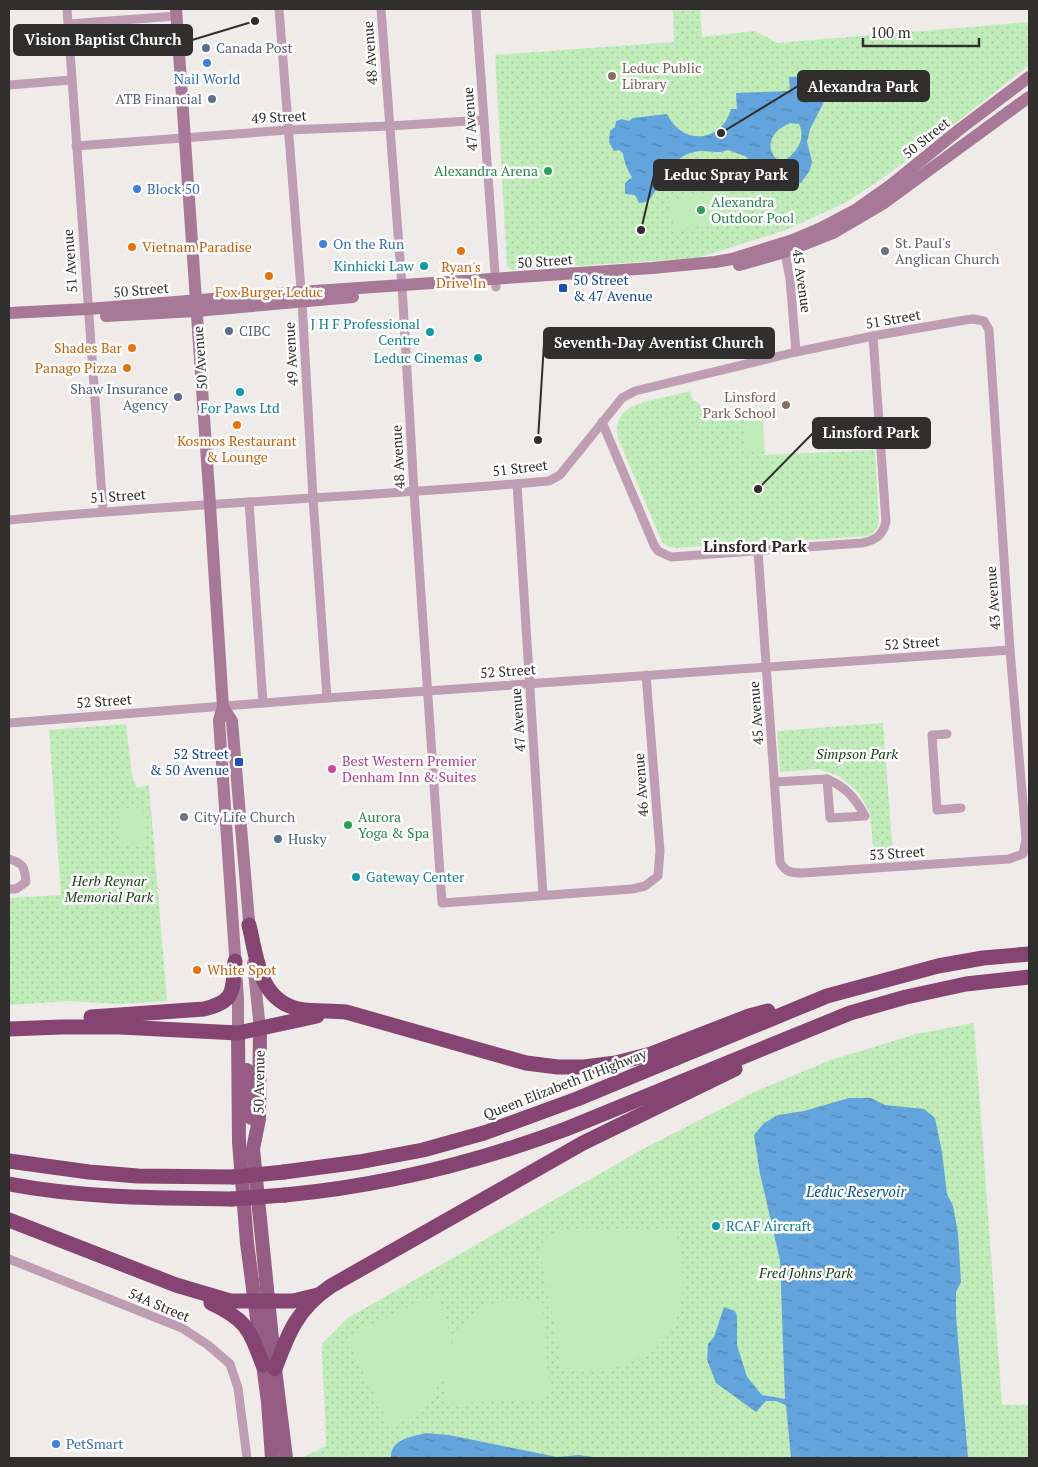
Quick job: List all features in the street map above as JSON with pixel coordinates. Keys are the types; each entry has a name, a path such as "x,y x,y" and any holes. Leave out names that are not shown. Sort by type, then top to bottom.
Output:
{"highway":[{"path":"249,925 263,982 278,1000 300,1009 346,1012 526,1063 558,1067 584,1067 616,1063 651,1054 749,1016 826,996"},
{"name":"Queen Elizabeth II Highway","path":"9,1161 89,1172 138,1176 233,1176 284,1172 358,1162 423,1150 484,1133 577,1100 826,996 938,966 984,958 1029,954"},
{"path":"9,1023 210,1008 225,1002 231,995 235,961"},
{"path":"9,1184 35,1189 132,1198 232,1199 285,1195 396,1179 451,1166 528,1143 850,1013 906,997 966,984 1029,977"},
{"path":"9,1220 176,1286 236,1317 249,1332 269,1367 293,1324 306,1307 320,1294 583,1143 850,1013"},
{"path":"9,1029 120,1027 238,1033 302,1018 325,1015 351,1016 398,1027"},
{"path":"176,1286 230,1301 293,1301 320,1294"}],"main road":[{"name":"50 Avenue","path":"176,12 222,707 219,720 235,961 240,1142 246,1231 258,1293 263,1300 261,1302"},
{"name":"50 Street","path":"784,248 857,209 891,185 960,129 1029,77"},
{"name":"50 Street","path":"9,322 88,313 496,283 715,262 784,248 833,232 884,203 1029,97"},
{"name":"50 Street","path":"9,314 88,313"},
{"name":"50 Avenue","path":"222,707 232,722 249,925 260,1029 259,1119 253,1148 261,1302 269,1367 286,1458"},
{"path":"230,897 247,895"},
{"path":"238,1033 243,1042 246,1064 253,1148"},
{"name":"50 Avenue","path":"269,1367 272,1458"}],"street":[{"name":"51 Avenue","path":"67,9 103,511"},
{"name":"49 Avenue","path":"279,9 301,297 327,698"},
{"name":"48 Avenue","path":"381,9 402,290 442,903 543,895"},
{"name":"47 Avenue","path":"476,9 496,283"},
{"path":"68,24 176,12"},
{"path":"9,85 71,80"},
{"name":"49 Street","path":"76,146 288,130 484,120"},
{"name":"45 Avenue","path":"784,248 790,279 796,352"},
{"name":"51 Street","path":"9,520 103,511 549,481 560,475 622,398 635,391 796,352 873,336 974,319 984,321 987,326"},
{"name":"43 Avenue","path":"987,326 989,330 1010,650 1026,839 1023,854 1009,859"},
{"path":"602,422 654,545 658,551 671,557 872,541 878,538 886,522 873,336"},
{"name":"47 Avenue","path":"516,484 543,895"},
{"path":"249,502 263,703"},
{"name":"45 Avenue","path":"758,551 780,862 787,871"},
{"name":"52 Street","path":"9,723 327,698 1010,650"},
{"name":"46 Avenue","path":"543,895 632,889 646,886 658,876 660,851 646,675"},
{"path":"948,734 932,735 937,810 961,808"},
{"path":"775,782 827,779 839,784 850,792 865,816 830,818 827,779"},
{"name":"53 Street","path":"787,871 802,873 1009,859"},
{"path":"9,860 18,862 25,870 26,882 16,889 9,889"},
{"name":"54A Street","path":"9,1259 182,1328 208,1345 230,1364 238,1388 247,1458"}],"green space":[{"path":"673,9 700,9 702,37 755,31 777,43 1029,22 1029,65 924,148 880,180 845,203 788,229 698,258 512,270 507,266 495,55 674,42"},
{"name":"Alexandra Outdoor Pool","path":"727,189 733,218 674,231 669,201"},
{"name":"Linsford Park","path":"690,391 692,399 713,414 762,412 765,455 875,450 879,523 877,528 869,536 676,548 669,547 662,542 618,438 617,429 619,421 626,410 655,399"},
{"path":"746,418 763,418 764,451 747,452"},
{"name":"Simpson Park","path":"883,723 893,855 874,857 870,813 859,793 839,776 818,769 780,772 777,731"},
{"name":"Herb Reynar Memorial Park","path":"126,724 132,775 137,788 149,785 167,1001 119,1004 70,1001 9,1005 9,898 61,895 49,730"},
{"path":"120,808 143,808 144,843 122,844"},
{"name":"Fred Johns Park","path":"974,1023 1002,1405 1029,1405 1029,1458 301,1458 326,1446 322,1344 348,1318 643,1149 756,1091 831,1060 916,1034"},
{"path":"562,1230 676,1231 682,1261 683,1292 678,1316 662,1340 631,1363 596,1372 563,1368 540,1251 547,1237"},
{"path":"437,1294 444,1309 447,1323 449,1353 455,1337 472,1314 495,1303 542,1299 549,1390 544,1398 447,1404 447,1365 438,1387 426,1403 411,1416 391,1428 347,1341 350,1335"}],"water":[{"path":"808,76 824,83 824,102 810,129 807,142 812,161 810,170 801,183 792,186 773,180 745,156 728,150 719,152 698,151 679,159 668,171 650,199 645,202 639,203 635,195 625,194 625,183 632,177 623,153 619,150 614,151 609,142 610,131 615,127 616,121 622,119 629,121 633,118 667,114 682,132 701,136 711,134 719,129 731,109 737,109 736,93 790,91 789,77","holes":["790,123 799,124 802,136 801,141 787,159 782,162 778,160 771,151 774,135 779,129"]},
{"name":"Leduc Reservoir","path":"849,1098 871,1098 885,1105 924,1109 935,1118 942,1152 947,1194 953,1206 958,1233 961,1282 956,1292 956,1316 968,1458 791,1458 786,1405 776,1401 766,1401 756,1412 716,1383 707,1360 708,1344 714,1337 724,1307 735,1311 737,1316 737,1345 747,1377 762,1395 785,1399 780,1260 760,1174 754,1135 764,1123 778,1115 804,1111"},
{"path":"426,1433 449,1435 557,1457 579,1455 599,1458 391,1458 394,1447 402,1440"}],"place":[{"name":"Vision Baptist Church","path":"255,21"},
{"name":"Canada Post","path":"206,48"},
{"name":"Nail World","path":"207,63"},
{"name":"Leduc Public Library","path":"612,76"},
{"name":"ATB Financial","path":"212,99"},
{"name":"Alexandra Park","path":"721,133"},
{"name":"Alexandra Arena","path":"548,171"},
{"name":"Block 50","path":"137,189"},
{"name":"Alexandra Outdoor Pool","path":"701,210"},
{"name":"Leduc Spray Park","path":"641,230"},
{"name":"On the Run","path":"323,244"},
{"name":"Vietnam Paradise","path":"132,247"},
{"name":"Ryan's Drive In","path":"461,251"},
{"name":"St. Paul's Anglican Church","path":"885,251"},
{"name":"Kinhicki Law","path":"424,266"},
{"name":"Fox Burger Leduc","path":"269,276"},
{"name":"50 Street & 47 Avenue","path":"563,288"},
{"name":"CIBC","path":"229,331"},
{"name":"J H F Professional Centre","path":"430,332"},
{"name":"Shades Bar","path":"132,348"},
{"name":"Leduc Cinemas","path":"478,358"},
{"name":"Panago Pizza","path":"127,368"},
{"name":"For Paws Ltd","path":"240,392"},
{"name":"Shaw Insurance Agency","path":"178,397"},
{"name":"Linsford Park School","path":"786,405"},
{"name":"Kosmos Restaurant & Lounge","path":"237,425"},
{"name":"Seventh-Day Aventist Church","path":"538,440"},
{"name":"Linsford Park","path":"758,489"},
{"name":"52 Street & 50 Avenue","path":"239,762"},
{"name":"Best Western Premier Denham Inn & Suites","path":"332,769"},
{"name":"City Life Church","path":"184,817"},
{"name":"Aurora Yoga & Spa","path":"348,825"},
{"name":"Husky","path":"278,839"},
{"name":"Gateway Center","path":"356,877"},
{"name":"White Spot","path":"197,970"},
{"name":"RCAF Aircraft","path":"716,1226"},
{"name":"PetSmart","path":"56,1444"}],"district":[{"name":"Linsford Park","path":"755,546"}]}
